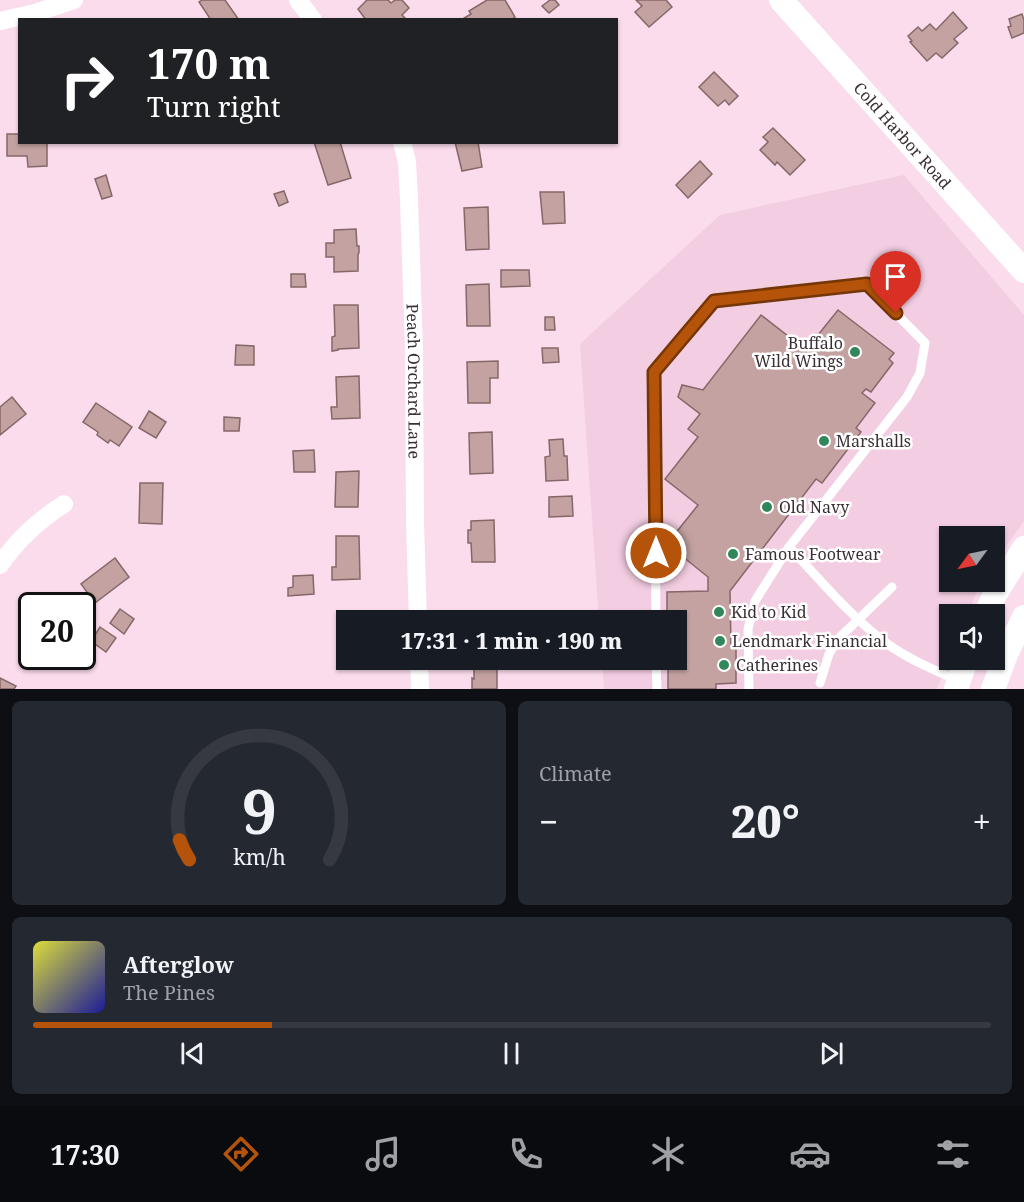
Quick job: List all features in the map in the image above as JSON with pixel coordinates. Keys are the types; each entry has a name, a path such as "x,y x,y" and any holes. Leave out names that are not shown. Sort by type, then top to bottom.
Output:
{"main road":[{"name":"Cold Harbor Road","path":"781,0 1024,271"},
{"path":"990,604 1024,548"},
{"path":"993,689 1024,617"}],"street":[{"path":"0,21 35,13 74,0"},
{"path":"298,0 312,18"},
{"name":"Peach Orchard Lane","path":"402,144 407,162 414,349 418,610"},
{"path":"0,565 24,535 64,504"},
{"path":"419,670 420,689"}],"lane":[{"path":"656,610 654,372 714,301 867,284 925,343 920,373 908,397 789,547 755,601 748,629 749,689"},
{"path":"789,547 858,620 888,644 917,662 960,677"},
{"path":"820,683 829,654 838,639 892,587"},
{"path":"657,670 657,689"}],"shaded area":[{"path":"904,175 1024,315 1024,521 1005,548 1005,526 939,526 939,592 977,592 972,604 939,604 939,670 945,670 937,689 604,689 603,670 687,670 687,610 598,610 580,344 720,215"}],"building":[{"path":"225,0 238,18 210,18 199,2"},
{"path":"367,0 388,0 391,3 395,0 402,0 409,8 402,15 405,18 365,18 358,9"},
{"path":"487,0 505,0 515,17 464,18 471,14 469,11"},
{"path":"550,0 555,0 559,5 549,13 542,6"},
{"path":"636,0 666,0 672,7 649,27 635,12 642,6"},
{"path":"953,12 967,28 954,39 958,43 942,58 936,53 927,61 910,42 912,41 908,36 918,27 922,31 930,24 936,30"},
{"path":"1022,14 1024,33 1012,38 1008,27 1011,26 1009,19"},
{"path":"714,72 738,96 729,105 725,100 718,106 699,87"},
{"path":"773,128 805,160 790,175 777,162 775,165 760,150 768,142 763,137"},
{"path":"7,134 18,134 18,144 47,144 47,166 28,167 27,156 7,156"},
{"path":"315,144 341,144 351,178 328,185"},
{"path":"455,144 478,144 482,167 462,171"},
{"path":"700,161 712,174 688,198 676,185"},
{"path":"106,175 112,196 102,199 95,179"},
{"path":"284,191 288,202 279,206 274,194"},
{"path":"540,192 564,192 565,223 543,224"},
{"path":"488,207 489,249 466,250 464,208"},
{"path":"356,229 357,246 359,246 358,271 334,272 334,257 326,257 326,243 334,243 334,230"},
{"path":"501,270 529,270 530,286 501,287"},
{"path":"291,274 305,274 306,287 291,287"},
{"path":"489,284 490,326 467,326 466,285"},
{"path":"334,305 358,305 359,348 332,351 332,337 335,336"},
{"path":"838,310 894,353 889,359 893,363 871,392 866,389 862,393 875,403 856,428 861,432 822,483 816,479 730,591 731,647 736,647 736,683 716,684 716,689 668,689 668,670 687,670 687,610 667,610 667,592 708,591 708,577 667,544 698,505 665,479 698,437 688,429 700,414 678,397 682,385 703,390 761,315 806,350"},
{"path":"545,317 554,317 555,330 545,330"},
{"path":"236,345 254,346 254,365 235,365"},
{"path":"542,348 558,348 559,362 543,363"},
{"path":"498,361 498,378 490,378 490,403 468,403 467,362"},
{"path":"359,376 360,418 332,419 331,407 337,407 336,377"},
{"path":"12,397 26,414 0,435 0,407"},
{"path":"96,403 132,427 119,446 110,440 108,443 97,435 98,432 83,422"},
{"path":"149,411 166,422 156,438 139,428"},
{"path":"224,417 240,418 239,431 224,431"},
{"path":"492,432 493,473 470,474 469,433"},
{"path":"563,439 564,456 567,456 568,480 546,481 545,457 550,456 549,440"},
{"path":"314,450 315,472 294,472 293,451"},
{"path":"359,471 358,507 335,507 336,472"},
{"path":"140,483 163,483 162,524 139,523"},
{"path":"572,496 573,516 549,517 549,497"},
{"path":"494,520 495,562 472,562 471,543 468,543 471,521"},
{"path":"336,536 359,536 360,579 332,580 332,567 336,567"},
{"path":"115,558 129,577 96,602 96,592 87,592 81,584"},
{"path":"313,575 314,594 288,596 288,588 293,587 293,576"},
{"path":"120,609 134,619 124,634 110,623"},
{"path":"100,627 116,638 106,652 96,645 96,633"},
{"path":"474,670 497,670 497,689 472,689 472,678 474,679"},
{"path":"0,678 16,686 14,689 0,689"}],"place":[{"name":"Buffalo Wild Wings","path":"855,352"},
{"name":"Marshalls","path":"824,441"},
{"name":"Old Navy","path":"767,507"},
{"name":"Famous Footwear","path":"733,554"},
{"name":"Kid to Kid","path":"719,612"},
{"name":"Lendmark Financial","path":"720,641"},
{"name":"Catherines","path":"724,665"}],"route":[{"path":"656,553 654,372 714,301 867,284 896,313"}]}
